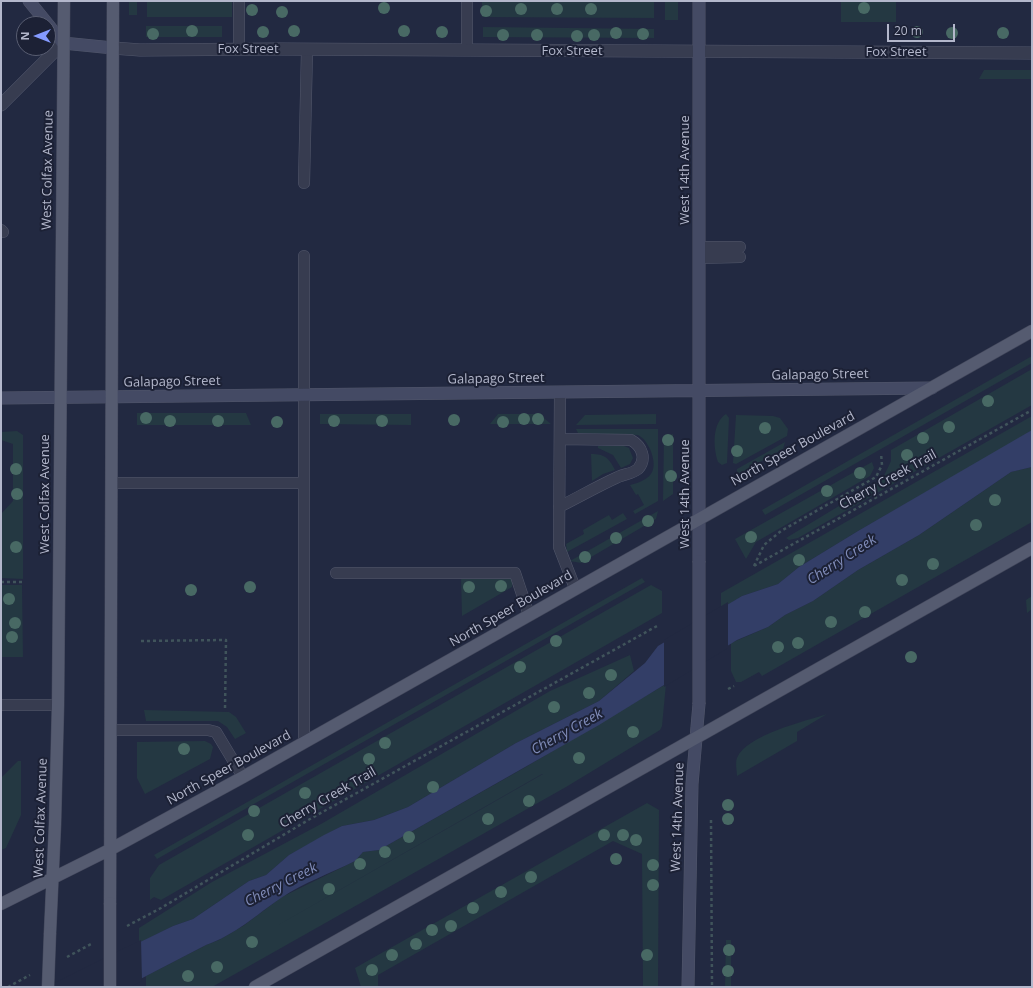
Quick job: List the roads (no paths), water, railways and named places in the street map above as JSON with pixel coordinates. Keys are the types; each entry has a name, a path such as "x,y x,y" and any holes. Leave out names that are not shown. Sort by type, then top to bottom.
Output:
{"main road":[{"name":"West Colfax Avenue","path":"48,987 53,880 58,705 64,1"},
{"path":"110,987 113,1"},
{"name":"North Speer Boulevard","path":"1,904 53,880 243,776 529,615 699,517 1032,331"},
{"path":"255,987 696,736 1032,548"}],"street":[{"path":"29,1 63,43 113,48"},
{"name":"West 14th Avenue","path":"688,987 692,784 699,704 699,1"},
{"path":"1,105 63,43"},
{"name":"Fox Street","path":"113,48 140,50 240,49 1032,53"},
{"name":"Galapago Street","path":"1,398 932,388"}],"lane":[{"path":"240,1 240,49"},
{"path":"467,1 467,50"},
{"path":"304,183 307,50"},
{"path":"699,253 740,252"},
{"path":"304,256 304,742"},
{"path":"560,392 558,547 575,588"},
{"path":"559,507 618,477 634,471 640,465 643,456 640,446 632,440 560,439"},
{"path":"112,483 304,483"},
{"path":"336,573 515,573 529,615"},
{"path":"1,705 58,705"},
{"path":"111,730 208,730 216,732 243,776"}],"water":[{"name":"Cherry Creek","path":"1032,430 1032,467 1011,472 919,535 858,570 813,601 785,615 768,627 737,640 599,725 379,850 363,852 355,861 290,893 226,936 125,987 48,987 173,926 193,919 249,881 266,875 289,855 324,835 342,826 374,820 408,807 516,743 599,701 645,663 658,646 742,596 778,584 799,567 858,531"}]}
